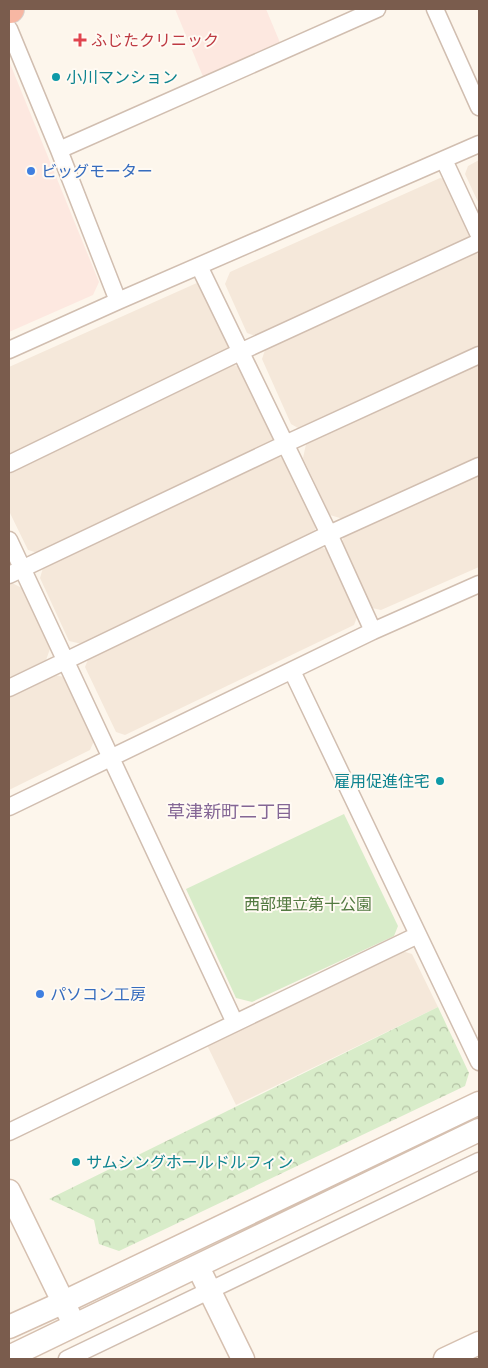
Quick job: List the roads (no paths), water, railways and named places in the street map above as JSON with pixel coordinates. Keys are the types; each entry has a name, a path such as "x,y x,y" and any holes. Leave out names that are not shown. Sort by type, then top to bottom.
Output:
{"street":[{"path":"59,150 376,9"},
{"path":"436,9 479,108"},
{"path":"9,29 118,301"},
{"path":"9,350 479,144"},
{"path":"444,160 479,234"},
{"path":"9,464 240,352 479,242"},
{"path":"199,266 329,534 373,631"},
{"path":"16,572 285,444 479,355"},
{"path":"9,688 329,534 479,466"},
{"path":"9,540 16,572 66,660 235,1023"},
{"path":"9,808 373,631 479,584"},
{"path":"292,671 479,1062"},
{"path":"9,1132 418,935"},
{"path":"9,1327 479,1103"},
{"path":"9,1357 479,1130"},
{"path":"67,1359 479,1161"},
{"path":"9,1191 74,1325"},
{"path":"198,1267 242,1359"},
{"path":"445,1359 479,1343"}],"place":[{"name":"ふじたクリニック","path":"80,40"},
{"name":"小川マンション","path":"56,77"},
{"name":"ビッグモーター","path":"31,171"},
{"name":"雇用促進住宅","path":"440,781"},
{"name":"パソコン工房","path":"40,994"},
{"name":"サムシングホールドルフィン","path":"76,1162"}],"district":[{"name":"草津新町二丁目","path":"230,812"}],"park label":[{"name":"西部埋立第十公園","path":"308,904"}]}
